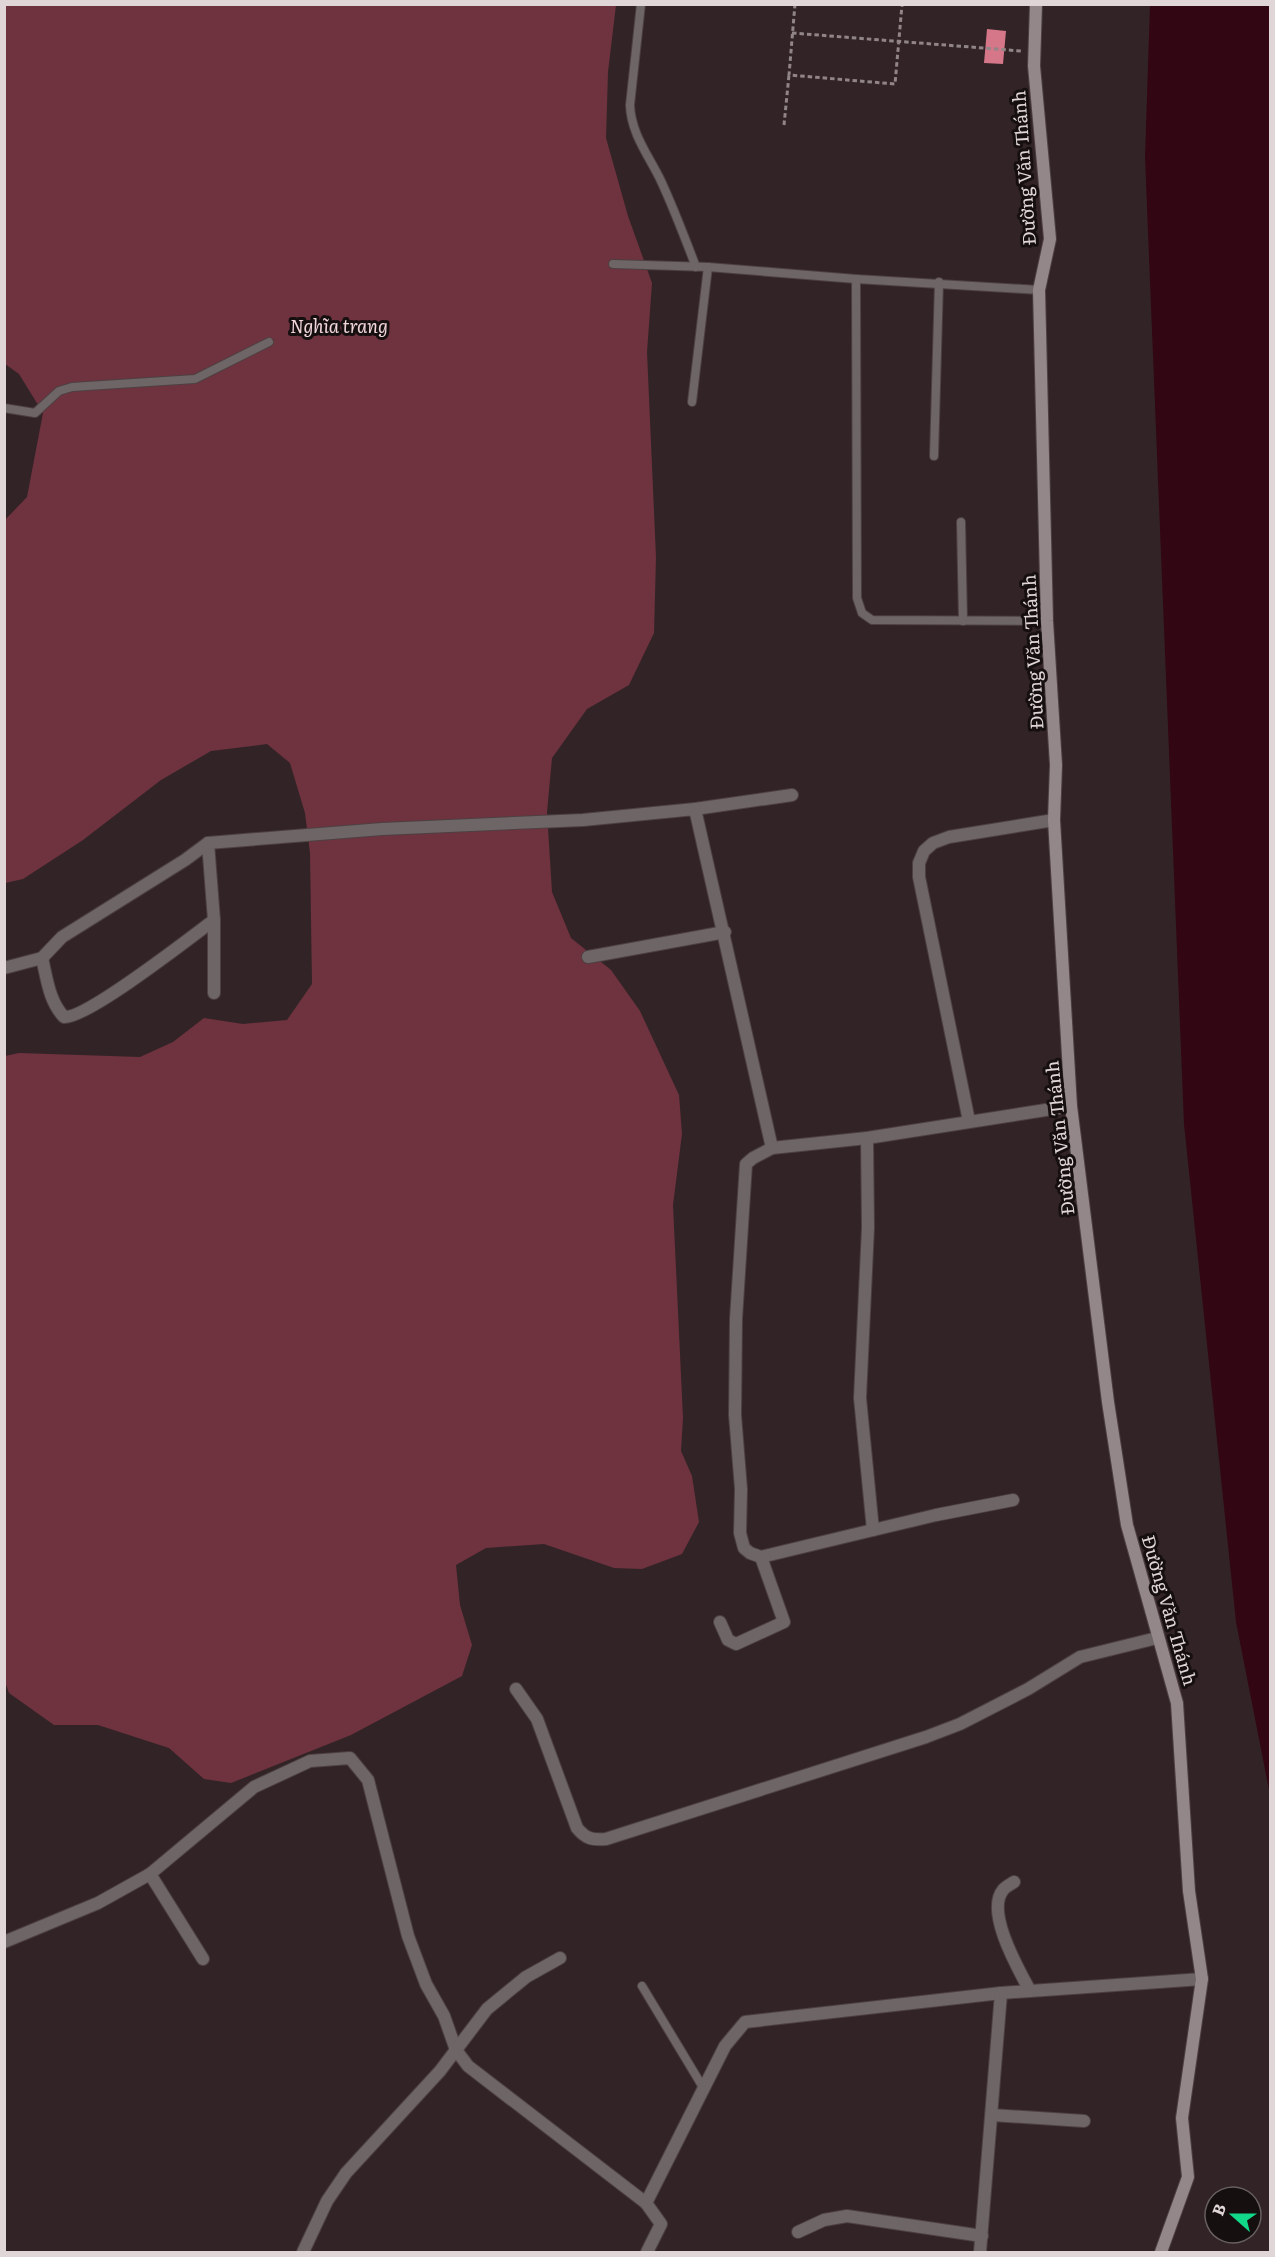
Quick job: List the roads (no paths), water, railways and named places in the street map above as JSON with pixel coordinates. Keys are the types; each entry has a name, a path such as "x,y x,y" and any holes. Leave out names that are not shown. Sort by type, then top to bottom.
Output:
{"main road":[{"name":"Đường Văn Thánh","path":"1036,4 1034,52 1050,239 1039,290 1047,621 1056,765 1054,820 1071,1107 1108,1402 1127,1525 1177,1704 1189,1891 1202,1979 1182,2118 1188,2177 1161,2253"}],"street":[{"path":"4,968 42,958 62,937 185,860 208,843 381,829 583,820 695,809 792,795"},
{"path":"695,809 725,932 772,1148"},
{"path":"969,1122 919,877 919,863 924,851 933,843 949,837 1054,820"},
{"path":"208,843 214,920 214,993"},
{"path":"42,958 57,1010 64,1017 69,1018 79,1015 100,1001 214,920"},
{"path":"588,957 725,932"},
{"path":"1013,1500 936,1515 761,1557 744,1548 740,1533 741,1489 735,1415 736,1319 746,1164 772,1148 867,1138 1071,1107"},
{"path":"867,1138 868,1228 860,1398 873,1530"},
{"path":"720,1622 728,1640 736,1644 784,1622 761,1557"},
{"path":"516,1689 537,1719 577,1828 584,1836 592,1840 606,1839 926,1737 960,1724 1028,1689 1080,1657 1157,1638"},
{"path":"4,1942 98,1903 150,1874 254,1787 310,1761 350,1758 368,1780 408,1936 426,1984 444,2016 456,2049 468,2066 646,2203 661,2224 647,2253"},
{"path":"150,1874 203,1959"},
{"path":"1014,1882 1002,1890 998,1908 1009,1948 1030,1991"},
{"path":"303,2253 327,2201 346,2173 440,2072 487,2009 526,1977 560,1958"},
{"path":"646,2203 724,2046 745,2022 1001,1993 1202,1979"},
{"path":"980,2253 1001,1993"},
{"path":"992,2115 1084,2121"},
{"path":"798,2232 824,2220 847,2216 982,2236"}],"lane":[{"path":"641,4 630,119 678,218 696,267"},
{"path":"613,264 708,267 1039,290"},
{"path":"692,402 708,267"},
{"path":"856,279 856,598 862,613 872,620 1047,621"},
{"path":"934,456 939,282"},
{"path":"4,408 35,413 59,391 72,387 195,379 269,342"},
{"path":"961,522 963,621"},
{"path":"642,1986 704,2089"}],"park label":[{"name":"Nghĩa trang","path":"339,325"}]}
